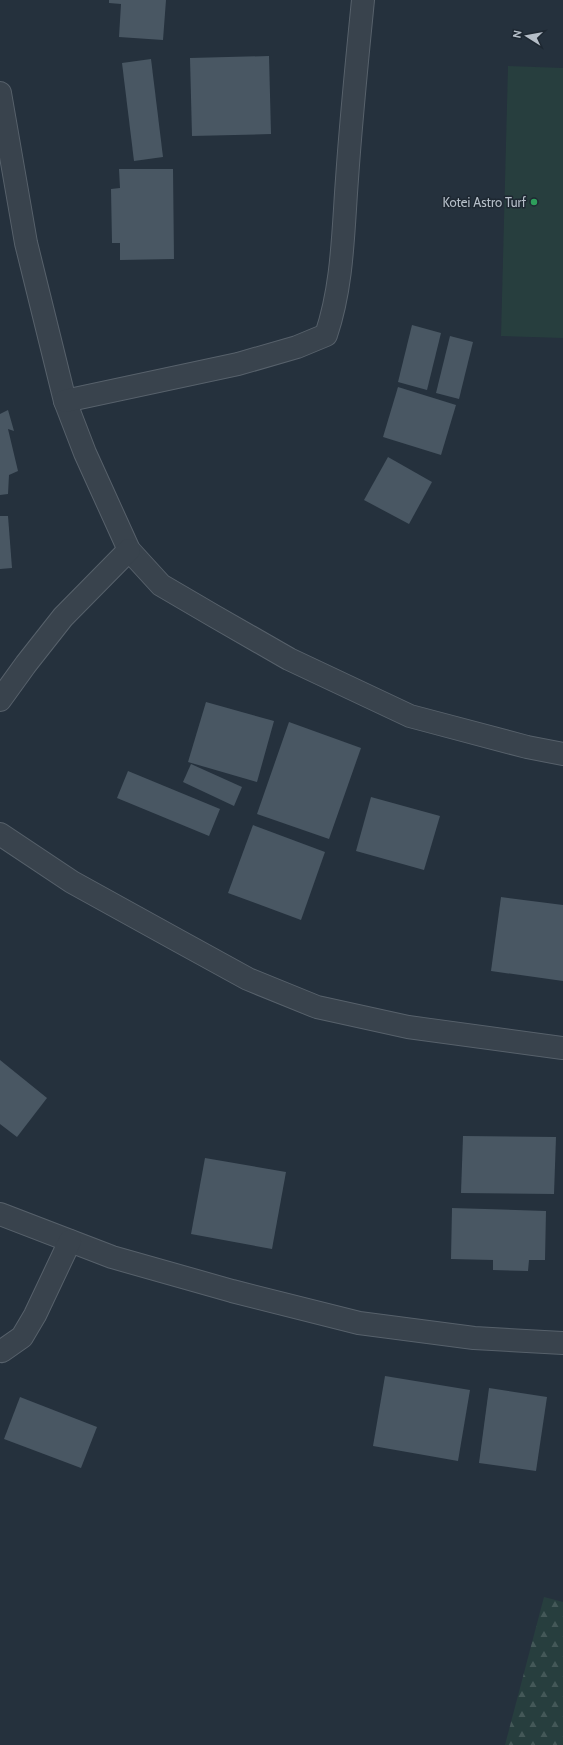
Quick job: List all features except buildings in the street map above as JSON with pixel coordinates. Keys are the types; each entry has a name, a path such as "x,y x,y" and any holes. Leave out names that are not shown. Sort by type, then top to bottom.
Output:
{"street":[{"path":"65,401 238,364 297,347 326,335 333,313 340,269 363,0"},
{"path":"0,93 26,243 65,401 85,453 129,550 161,585 289,659 410,716 528,747 563,754"},
{"path":"0,700 63,617 129,550"},
{"path":"0,834 72,882 248,979 317,1007 408,1027 563,1048"},
{"path":"0,1214 112,1258 217,1287 359,1323 474,1338 563,1343"},
{"path":"0,1350 2,1351 22,1337 36,1314 70,1242"}],"green space":[{"name":"Kotei Astro Turf","path":"508,66 563,68 563,338 501,336"},
{"path":"544,1597 563,1602 563,1745 505,1745"}],"place":[{"name":"Kotei Astro Turf","path":"534,202"}]}
